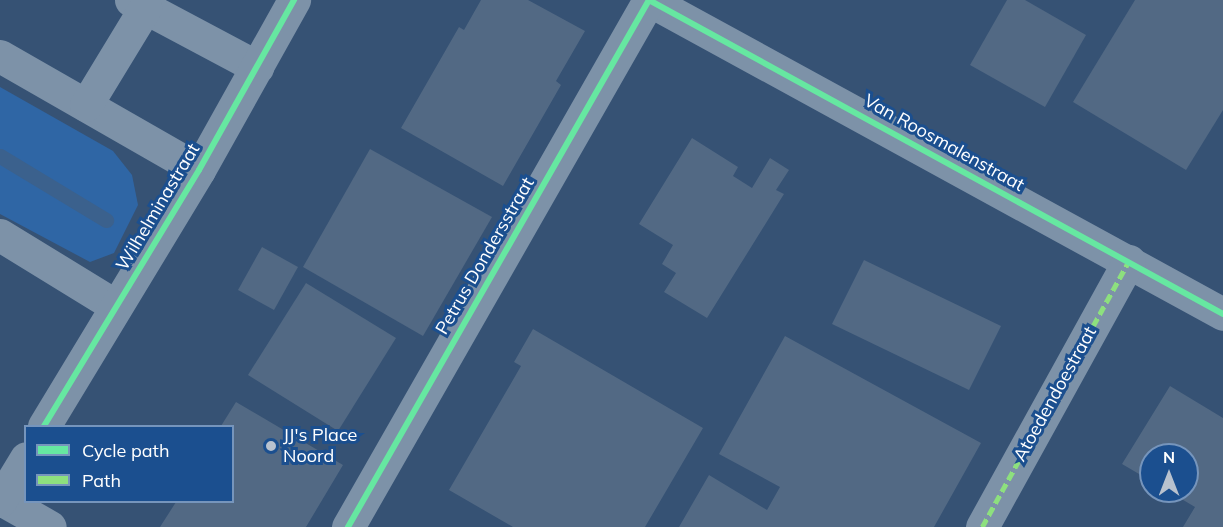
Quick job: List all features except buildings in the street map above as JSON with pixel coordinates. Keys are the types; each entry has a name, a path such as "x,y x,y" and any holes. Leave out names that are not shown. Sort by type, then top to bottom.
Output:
{"street":[{"name":"Wilhelminastraat","path":"45,425 199,170 294,0"},
{"name":"Van Roosmalenstraat","path":"649,0 1223,314"},
{"name":"Petrus Dondersstraat","path":"348,527 649,0"},
{"path":"86,105 138,4 257,68"},
{"path":"0,56 199,170"},
{"path":"0,235 116,306"},
{"name":"Atoedendoestraat","path":"982,527 1128,261"},
{"path":"24,461 0,500 50,527"}],"shaded area":[{"path":"0,87 113,151 132,175 138,205 114,253 90,262 0,214"}],"waterway":[{"path":"0,156 106,220"}],"marked path":[{"path":"982,527 1129,261"}],"cycle path":[{"path":"45,425 199,170 294,0"},
{"path":"649,0 1223,314"},
{"path":"348,527 649,0"}],"place":[{"name":"JJ's Place Noord","path":"271,446"}]}
